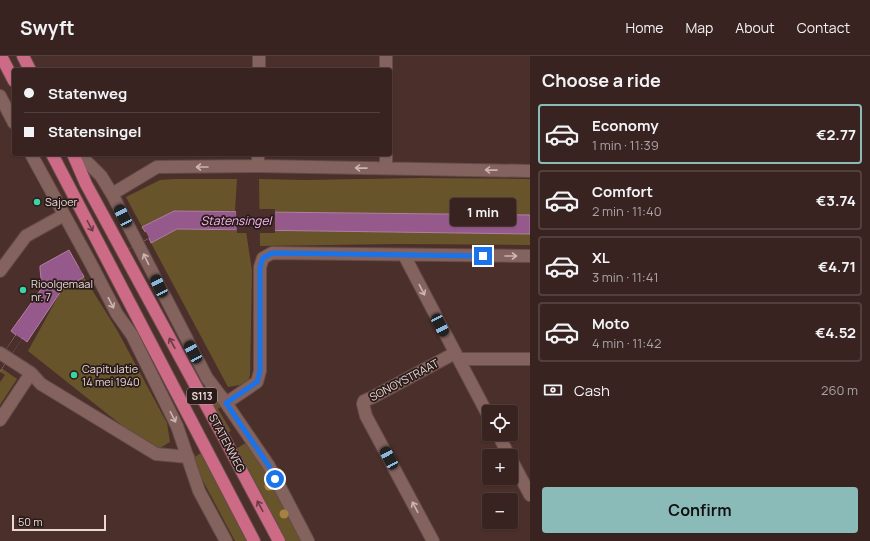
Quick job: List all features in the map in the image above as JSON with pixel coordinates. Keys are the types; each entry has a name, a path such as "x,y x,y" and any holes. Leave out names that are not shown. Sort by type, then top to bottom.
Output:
{"main road":[{"path":"1,56 12,77"},
{"path":"23,56 29,68"},
{"name":"STATENWEG","path":"53,156 254,541"},
{"name":"STATENWEG","path":"74,156 86,184 221,431 279,541"}],"street":[{"path":"259,56 259,68"},
{"path":"386,56 386,68"},
{"path":"0,96 12,119"},
{"path":"32,156 117,314 132,336 174,419 199,491 226,541"},
{"name":"STATENWEG","path":"81,156 101,176 112,194 207,378 269,466 308,541"},
{"path":"258,156 258,166"},
{"path":"386,156 386,168"},
{"path":"112,194 157,167 258,166 530,171"},
{"path":"0,271 26,236 64,215"},
{"name":"STATENWEG","path":"226,403 257,382 260,371 260,267 263,258 272,253 404,255"},
{"path":"483,405 404,255 530,256"},
{"path":"4,355 31,373 41,384 156,454 188,457"},
{"path":"457,356 530,359"},
{"name":"SONOYSTRAAT","path":"433,541 366,416 363,404 364,401 457,356"},
{"path":"0,420 31,373"},
{"path":"518,472 530,495"}],"shaded area":[{"path":"422,178 530,179 530,215 276,230 530,234 530,245 396,244 260,246 259,179 304,180"},
{"path":"237,179 235,211 174,211 142,227 126,197 160,180"},
{"path":"177,229 246,231 252,271 250,375 248,382 228,387 151,243"},
{"path":"84,277 117,330 167,423 170,442 160,448 149,445 139,439 28,351 61,291"},
{"path":"0,367 17,379 0,405 0,382 5,375 0,372"},
{"path":"211,393 222,406 218,409 231,431 225,434 205,396"},
{"path":"249,441 302,541 282,541 234,450"},
{"path":"201,453 249,541 235,541 202,479 193,458"}],"water":[{"name":"Statensingel","path":"174,211 530,215 530,234 177,229 151,243 149,238 82,273 84,277 61,291 27,342 22,338 0,371 0,359 16,335 11,331 42,288 40,266 69,250 79,268 146,233 142,227"}],"pier":[{"path":"236,209 275,209 275,233 237,233"},
{"path":"146,232 149,238 83,274 79,267"},
{"path":"16,335 22,339 0,371 0,358"}],"place":[{"name":"Sajoer","path":"37,202"},
{"name":"Rioolgemaal nr. 7","path":"23,290"},
{"name":"Capitulatie 14 mei 1940","path":"74,375"}],"route":[{"path":"275,479 269,466 226,403 257,382 260,371 260,267 263,258 272,253 483,256"}]}
